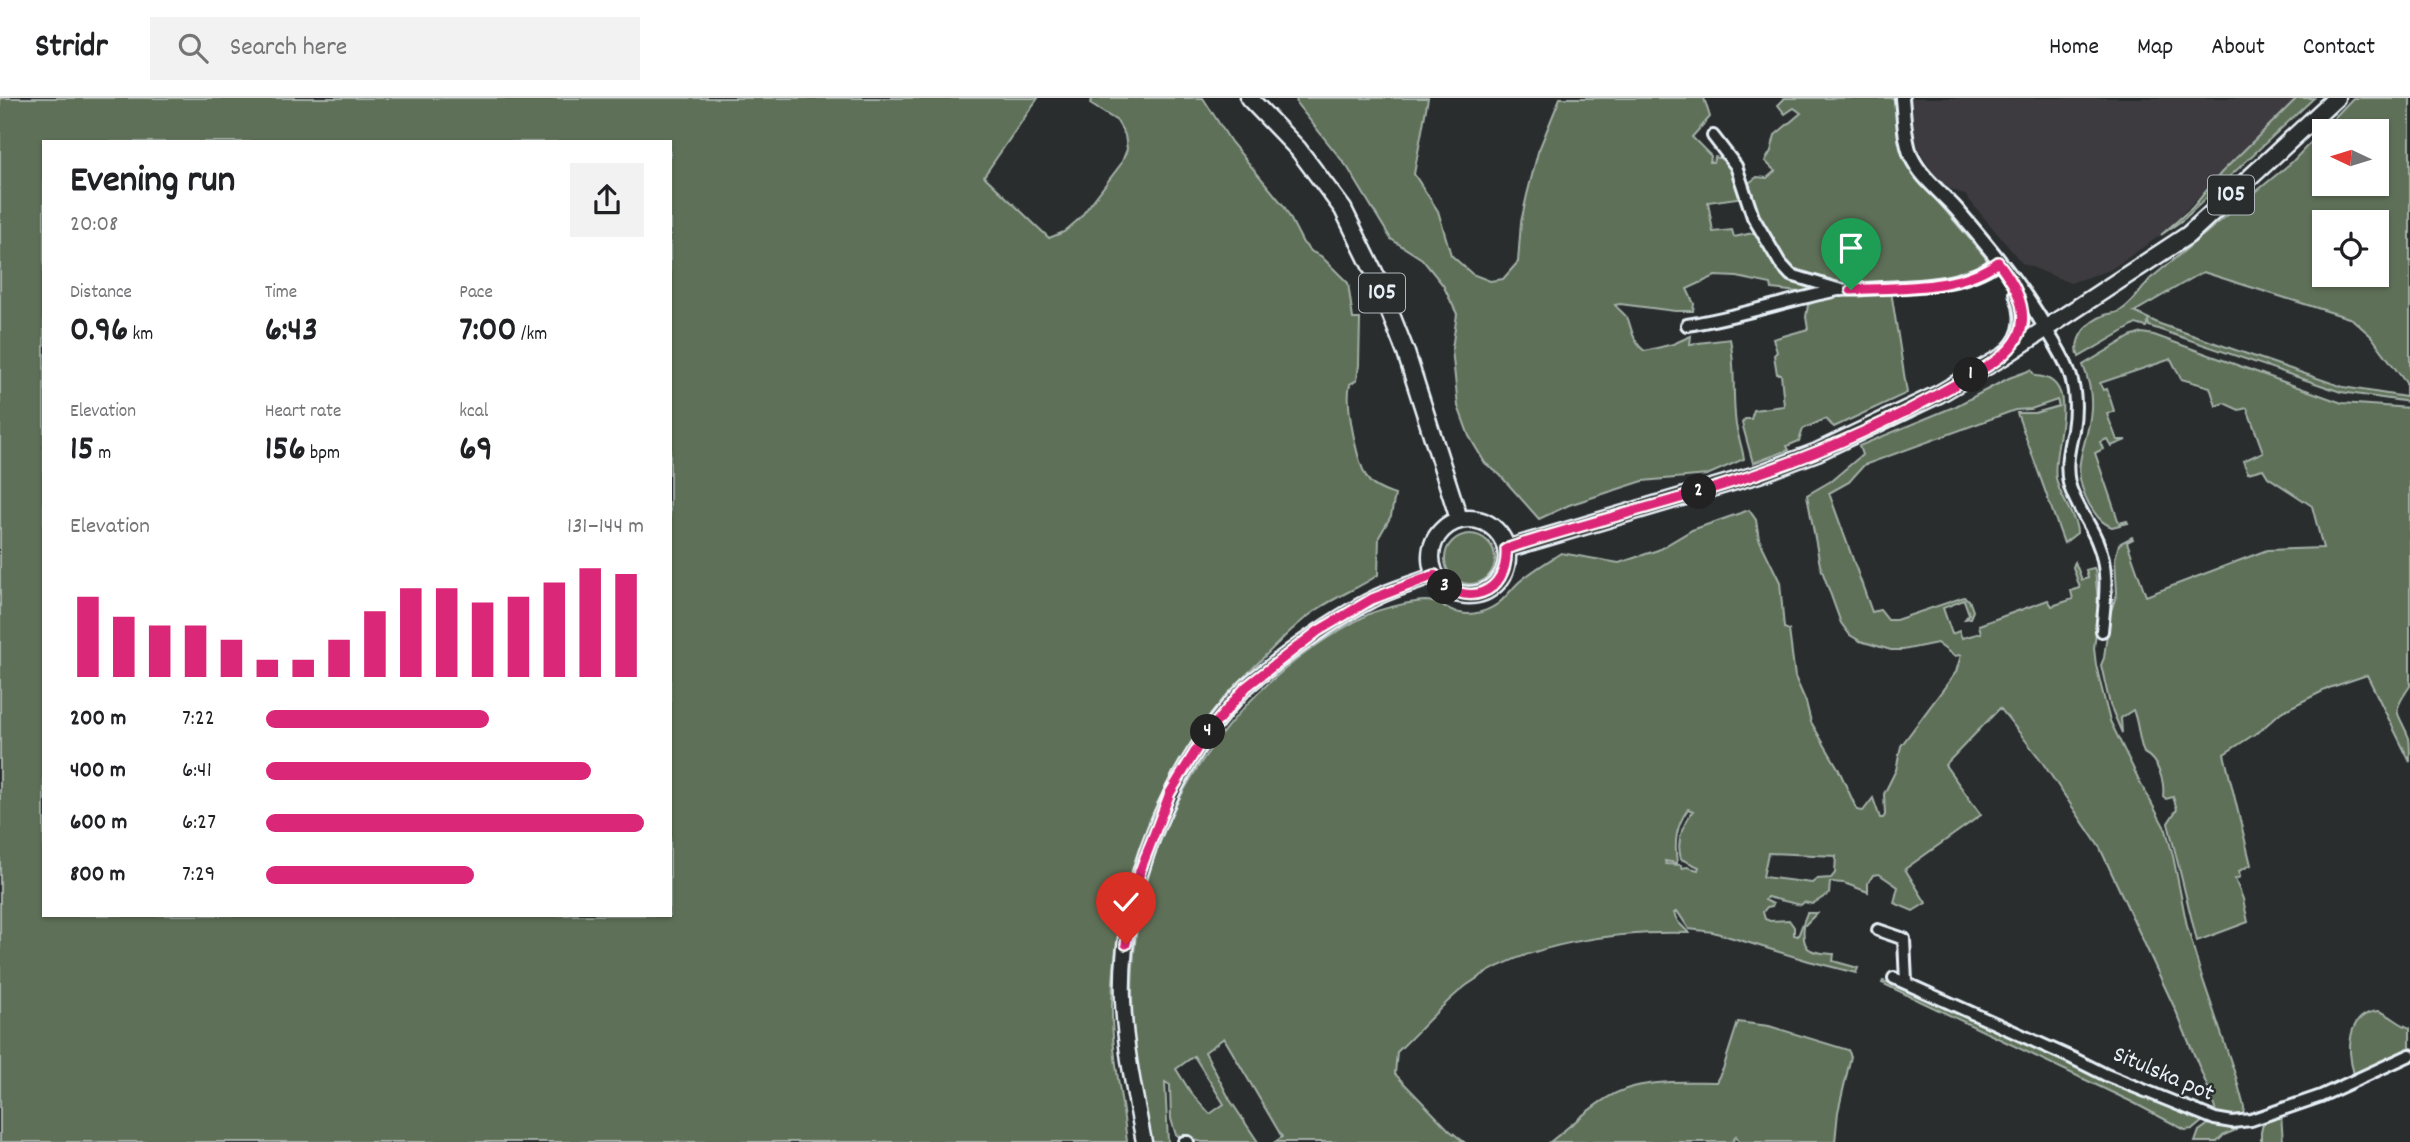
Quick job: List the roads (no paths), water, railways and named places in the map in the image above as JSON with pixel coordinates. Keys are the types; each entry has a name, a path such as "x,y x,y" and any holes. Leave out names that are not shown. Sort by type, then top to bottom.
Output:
{"main road":[{"name":"105","path":"1249,98 1298,149 1343,209 1375,274 1406,353 1459,519"},
{"name":"105","path":"1506,549 1782,465 1841,441 1938,394 2046,329 2188,235 2336,98"},
{"path":"1459,519 1484,521 1502,537 1506,549 1504,573 1497,583 1476,595 1452,592 1442,585 1431,564 1430,552 1440,531 1459,519"},
{"path":"1144,1142 1126,1051 1123,998 1126,944 1140,871 1170,793 1204,737 1246,687 1318,631 1372,599 1435,575"}],"street":[{"path":"1902,98 1910,155 1920,172 1954,207 2038,314 2069,368 2076,403 2067,469 2075,499 2097,541 2106,569 2102,631"},
{"path":"1713,136 1736,166 1753,216 1780,263 1791,275 1840,290"},
{"path":"1687,325 1727,319 1840,290 1945,282 1985,272 1998,262"},
{"path":"1971,375 2007,351 2021,331 2021,306 2009,276"},
{"path":"1878,930 1905,939 1906,982"},
{"name":"Situlska pot","path":"1894,978 2106,1075 2215,1119 2232,1122 2251,1120 2320,1096 2410,1055"}]}
